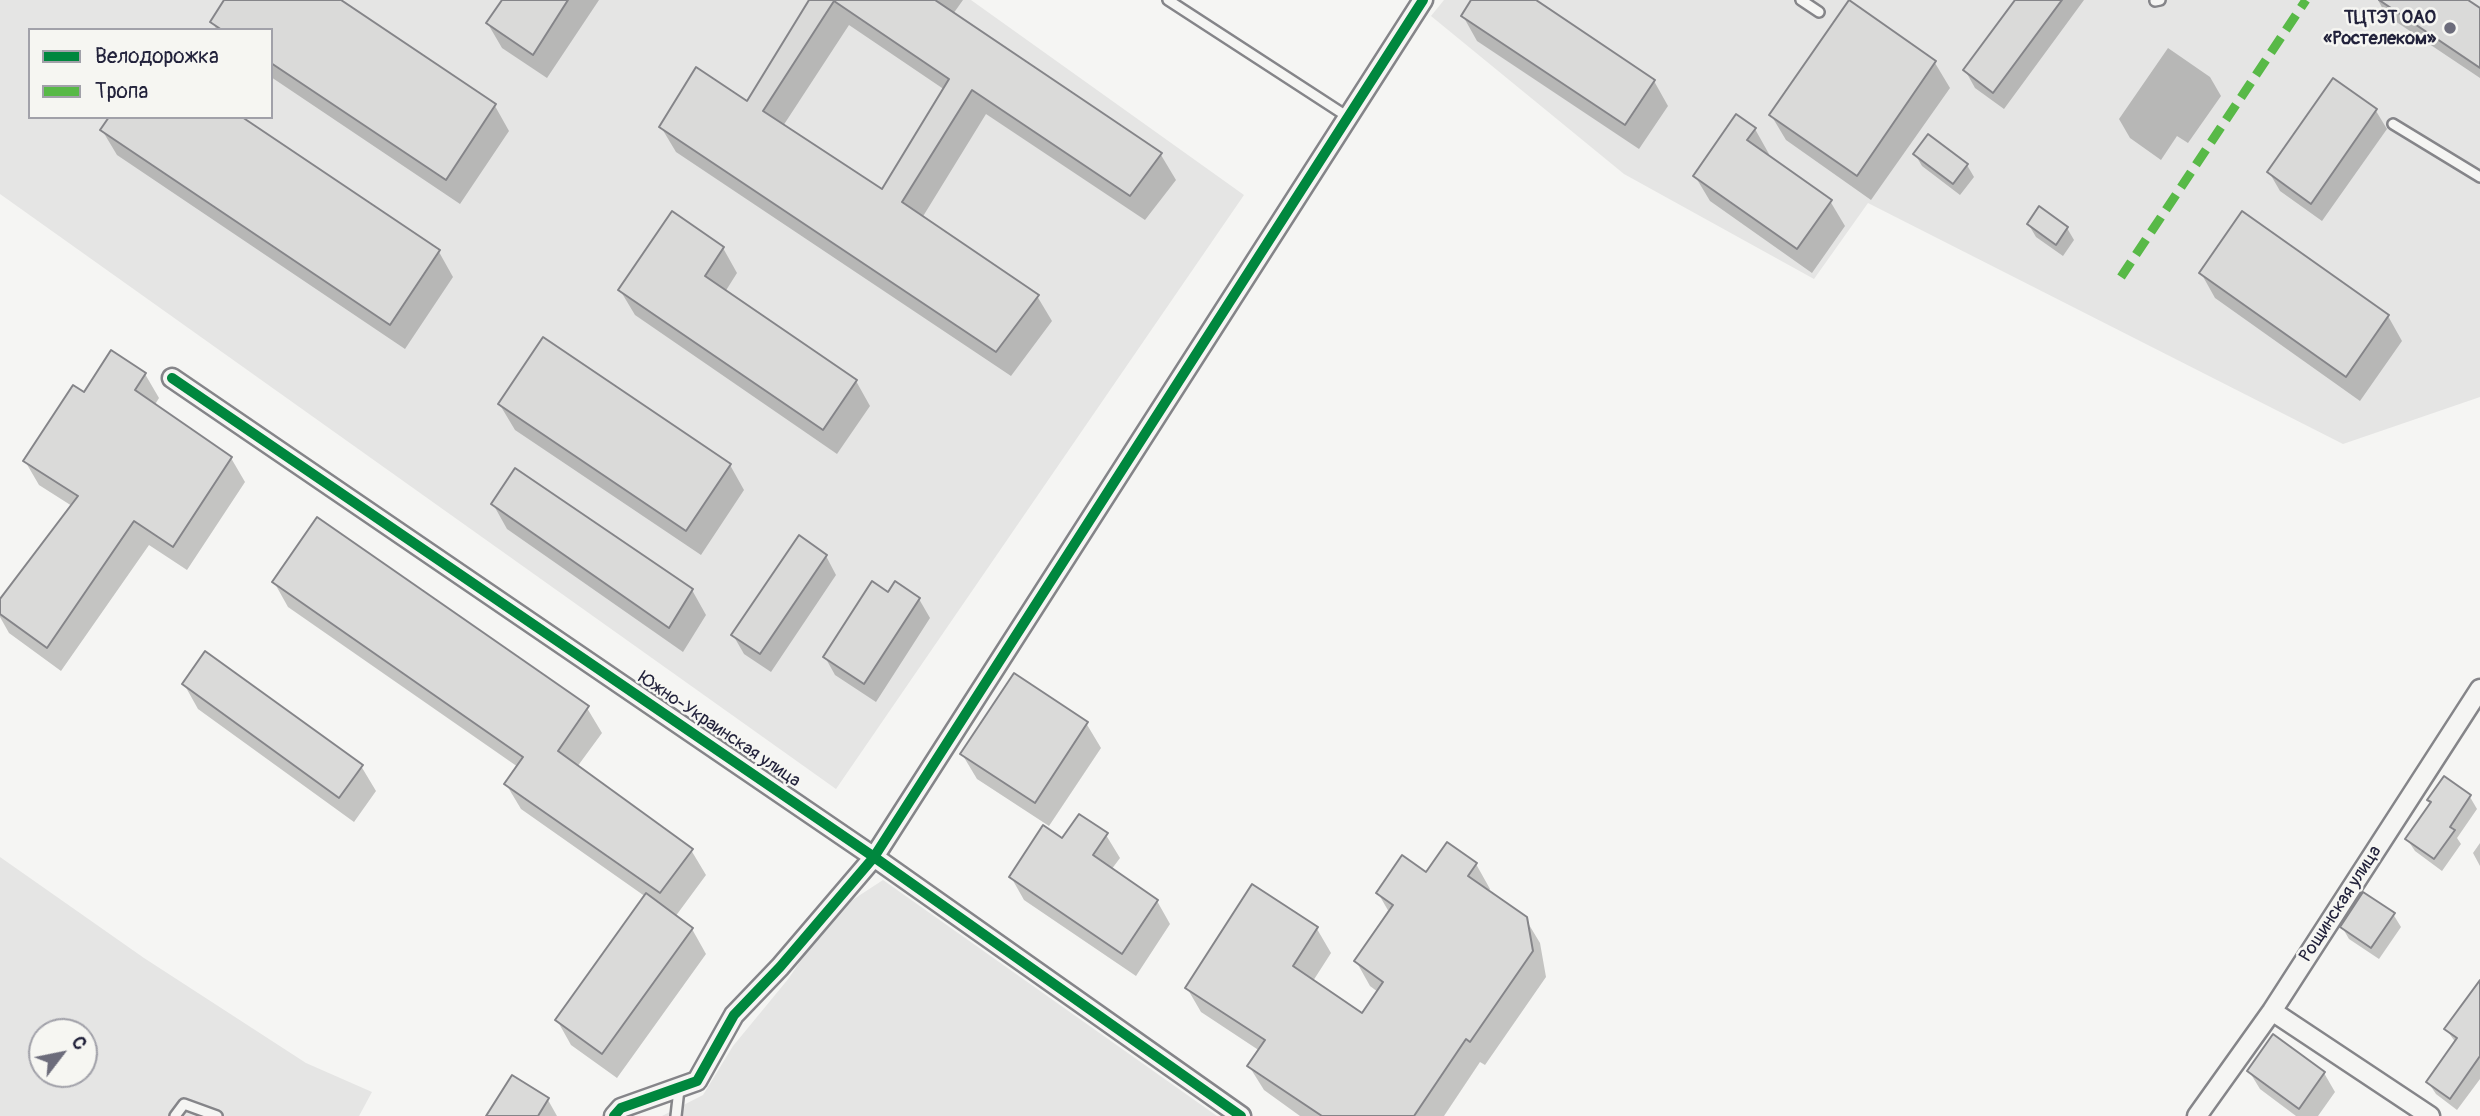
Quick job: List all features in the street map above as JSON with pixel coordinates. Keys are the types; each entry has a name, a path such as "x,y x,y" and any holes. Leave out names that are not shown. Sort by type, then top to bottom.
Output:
{"street":[{"path":"614,1116 621,1108 697,1082 734,1015 780,967 874,857 1423,0"},
{"name":"Южно-Украинская улица","path":"172,378 874,857 1241,1116"},
{"name":"Рощинская улица","path":"2197,1116 2272,1010 2480,689"},
{"path":"2272,1010 2430,1116"}],"lane":[{"path":"1168,0 1348,117"},
{"path":"1801,0 1819,12"},
{"path":"2393,124 2480,177"},
{"path":"676,1116 679,1089"},
{"path":"175,1116 184,1104 217,1116"}],"shaded area":[{"path":"0,0 971,0 1244,195 836,789 0,194"},
{"path":"1444,0 2480,0 2480,397 2343,444 1868,203 1814,279 1624,174 1431,16"},
{"path":"0,857 144,958 306,1063 372,1092 359,1116 0,1116"},
{"path":"883,880 1217,1116 662,1116 703,1095 733,1046 789,978 831,914"}],"building":[{"path":"224,0 341,0 496,104 446,180 273,64 273,28 219,28 210,22"},
{"path":"502,0 568,0 533,55 486,23"},
{"path":"809,0 935,0 1162,153 1130,196 972,90 902,202 1039,295 996,352 659,127 696,67 747,101","holes":["834,1 949,79 882,189 763,111"]},
{"path":"1471,0 1536,0 1655,80 1625,125 1461,16"},
{"path":"1849,0 1936,61 1857,176 1769,115"},
{"path":"2015,0 2062,0 1993,93 1963,70"},
{"name":"ТЦТЭТ ОАО «Ростелеком»","path":"2379,0 2468,0 2480,8 2480,68"},
{"path":"2333,78 2377,109 2311,204 2267,172"},
{"path":"1736,114 1756,128 1747,140 1832,200 1797,249 1693,176"},
{"path":"108,119 245,119 440,250 390,325 100,130"},
{"path":"1928,134 1968,164 1953,184 1913,154"},
{"path":"2039,206 2068,227 2056,245 2027,224"},
{"path":"672,211 724,247 705,276 857,380 823,430 618,290"},
{"path":"2242,211 2389,315 2346,377 2199,273"},
{"path":"543,337 731,464 686,531 498,404"},
{"path":"111,350 146,373 135,390 232,457 173,547 134,521 47,648 0,614 0,599 78,496 23,461 73,385 84,392"},
{"path":"515,468 693,589 669,628 491,504"},
{"path":"317,517 589,706 558,751 693,849 660,893 504,784 523,757 272,582"},
{"path":"799,535 827,555 760,654 731,635"},
{"path":"872,581 888,592 895,581 920,598 864,684 823,657"},
{"path":"205,651 363,765 339,798 182,684"},
{"path":"1014,673 1088,722 1035,803 960,754"},
{"path":"2444,776 2471,795 2450,827 2455,830 2434,859 2405,839 2431,802 2427,800"},
{"path":"1079,814 1108,833 1093,855 1158,900 1122,954 1009,877 1043,825 1062,838"},
{"path":"1447,842 1477,863 1468,876 1527,917 1533,951 1470,1042 1466,1039 1414,1116 1322,1116 1247,1066 1265,1040 1185,988 1252,884 1318,927 1293,966 1362,1013 1383,982 1354,961 1393,905 1376,893 1402,855 1426,872"},
{"path":"2363,892 2395,913 2371,948 2340,927"},
{"path":"646,893 693,928 602,1054 555,1020"},
{"path":"2480,980 2480,1056 2450,1099 2426,1082 2457,1038 2444,1029"},
{"path":"2273,1034 2325,1072 2299,1109 2247,1071"},
{"path":"512,1075 549,1098 538,1116 486,1116"}],"marked path":[{"path":"2121,277 2306,0"}],"cycle path":[{"path":"614,1116 621,1108 697,1081 734,1015 780,967 874,857 1423,0"},
{"path":"172,378 874,857 1241,1116"}],"place":[{"name":"ТЦТЭТ ОАО «Ростелеком»","path":"2450,28"}]}
